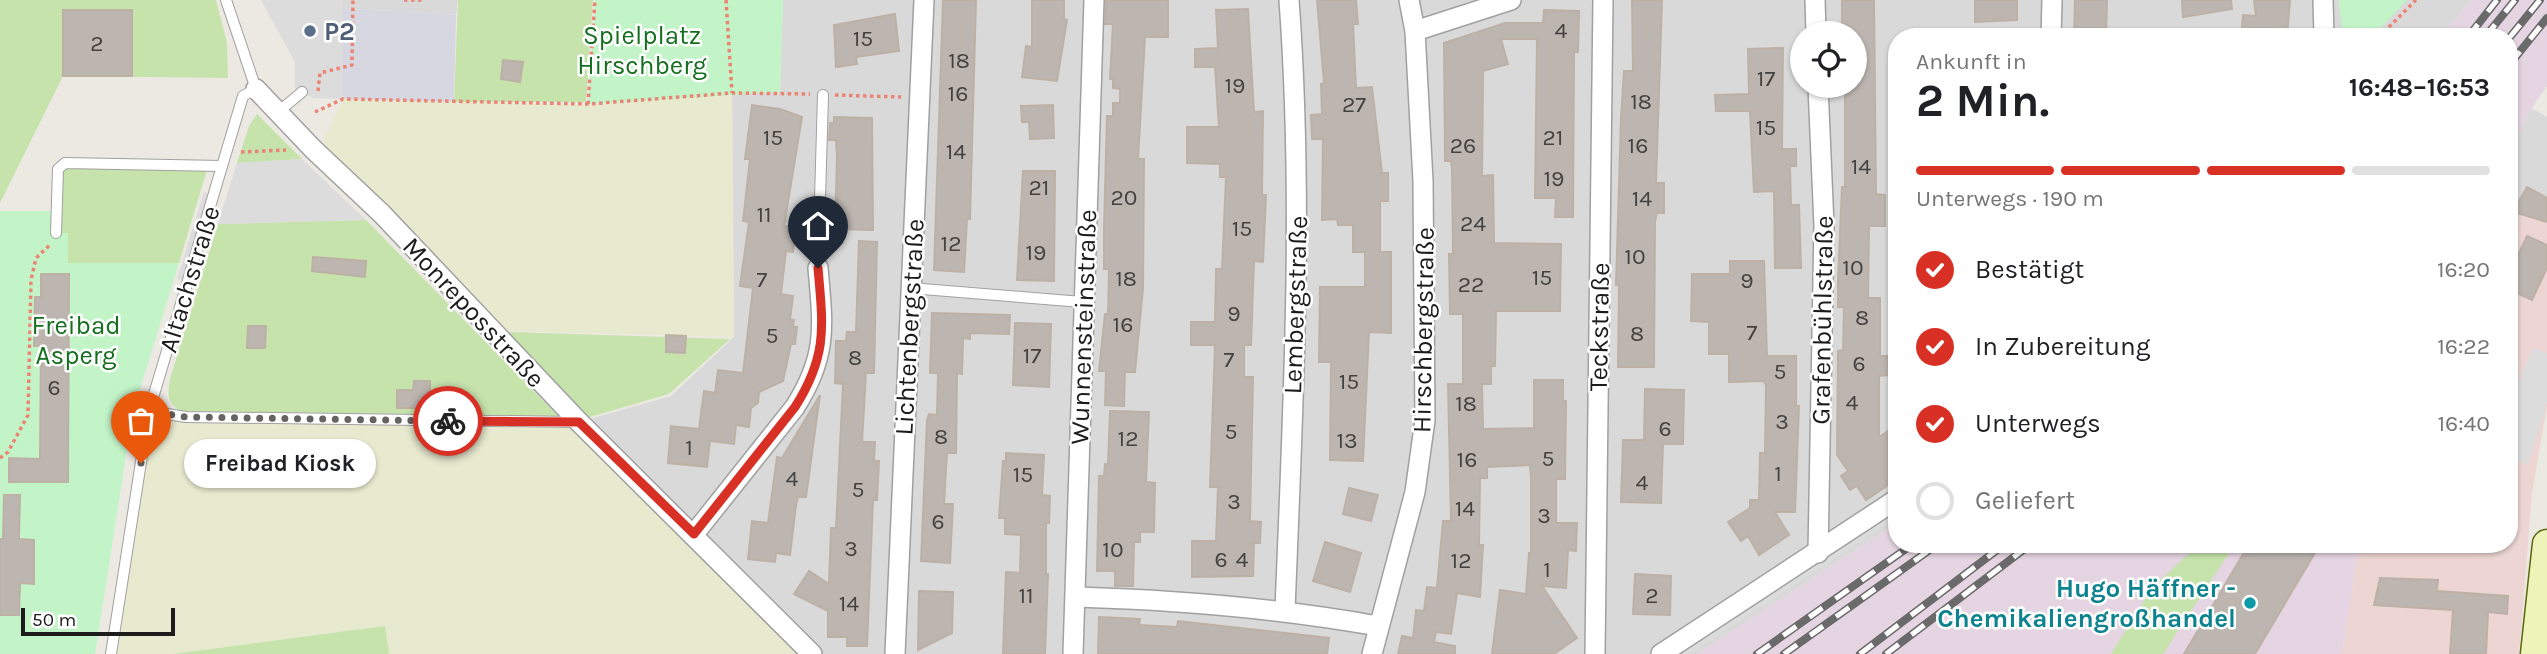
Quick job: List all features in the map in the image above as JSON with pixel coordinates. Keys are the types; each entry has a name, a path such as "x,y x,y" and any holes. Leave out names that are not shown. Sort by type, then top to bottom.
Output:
{"main road":[{"path":"2535,654 2547,544"}],"street":[{"name":"Lichtenbergstraße","path":"895,654 924,0"},
{"name":"Wunnensteinstraße","path":"1073,654 1082,302 1094,0"},
{"name":"Lembergstraße","path":"1285,610 1298,214 1297,108 1289,0"},
{"name":"Hirschbergstraße","path":"1372,654 1415,492 1425,420 1424,194 1415,31 1409,0"},
{"path":"1415,31 1511,0"},
{"name":"Teckstraße","path":"1595,654 1603,0"},
{"path":"1815,0 1816,21"},
{"path":"2051,28 2052,0"},
{"path":"2323,0 2324,28"},
{"name":"Monreposstraße","path":"256,89 313,149 382,214 579,422 812,654"},
{"name":"Grafenbühlstraße","path":"1818,553 1824,226 1819,98"},
{"path":"694,534 795,407 810,384 820,355 822,334 818,268"},
{"path":"1661,654 1888,505"},
{"path":"1076,597 1188,600 1285,610 1378,626"}],"lane":[{"path":"226,0 256,89"},
{"name":"Altachstraße","path":"111,654 149,411 243,96 256,89"},
{"path":"278,112 302,92"},
{"path":"818,268 822,95"},
{"path":"55,233 56,181 58,169 65,163 222,166"},
{"path":"911,288 1082,302"},
{"path":"149,411 186,417 579,422"}],"path":[{"path":"353,0 352,65 320,73 315,112 343,99 588,104 732,93 920,98"},
{"path":"404,0 423,0"},
{"path":"588,104 595,0"},
{"path":"726,0 732,93"},
{"path":"2388,28 2416,0"},
{"path":"226,153 313,149"},
{"path":"0,458 8,452 28,415 31,280 36,258 50,247 55,233"}],"shaded area":[{"name":"P2","path":"261,0 343,0 343,99 313,98 295,89 295,62"},
{"path":"343,0 458,0 456,15 343,8"},
{"path":"783,0 2471,0 2448,28 1888,28 1888,529 1697,654 806,654 579,422 671,396 734,337 732,93 780,92"},
{"path":"2471,0 2547,0 2547,86 2518,134 2518,28 2448,28"},
{"path":"343,8 456,15 454,102 343,99"},
{"path":"2531,108 2547,117 2547,223 2518,214 2518,133"},
{"path":"302,159 366,220 218,224 237,163"},
{"path":"204,192 210,195 185,281 177,279"},
{"path":"2518,214 2547,223 2547,406 2532,493 2519,654 2342,654 2358,553 2518,553"},
{"path":"2533,348 2547,353 2547,402 2528,465 2518,461 2518,381"},
{"path":"1888,512 1888,523 1823,566 1689,654 1672,654"},
{"path":"1888,529 1888,553 2358,553 2342,654 1697,654"}],"green space":[{"path":"0,0 216,0 227,43 228,78 63,76 0,203"},
{"path":"458,0 593,0 586,102 454,102"},
{"name":"Spielplatz Hirschberg","path":"595,0 783,0 780,92 588,104"},
{"path":"2339,0 2407,0 2381,28 2342,28"},
{"path":"732,93 734,337 508,331 322,143 343,99 588,105"},
{"path":"257,114 302,159 237,163 249,126"},
{"path":"65,163 209,163 179,263 67,263 55,213 56,188"},
{"name":"Freibad Asperg","path":"0,211 51,211 51,233 68,233 68,263 179,263 133,411 95,654 0,654"},
{"path":"366,220 558,416 180,411 172,404 169,397 170,379 218,224"},
{"path":"507,332 730,339 669,394 583,419"},
{"path":"149,411 186,417 579,422 806,654 389,654 384,626 173,654 111,654"},
{"path":"2189,553 2229,553 2163,654 2111,654 2152,588"},
{"path":"385,626 389,654 173,654"}],"building":[{"path":"943,0 976,0 970,219 967,219 964,272 934,270"},
{"path":"1032,0 1064,0 1064,19 1067,20 1057,81 1022,77 1026,46 1032,47"},
{"path":"1106,0 1168,0 1168,37 1145,37 1138,159 1144,159 1143,288 1135,372 1125,372 1124,406 1105,405 1106,371 1099,371 1105,314 1108,314 1109,269 1104,269 1107,116 1113,116 1113,103 1120,103 1120,89 1113,88 1113,79 1110,79 1113,24 1105,24"},
{"path":"1317,0 1356,0 1358,24 1353,24 1356,88 1372,87 1382,173 1388,173 1388,201 1380,201 1380,252 1391,252 1391,333 1369,332 1363,461 1330,460 1331,362 1319,362 1320,287 1365,287 1365,252 1353,252 1353,225 1338,225 1337,219 1322,220 1323,139 1312,139 1311,115 1322,114 1321,84 1324,83"},
{"path":"1632,0 1662,0 1656,183 1664,183 1664,213 1657,213 1655,221 1654,367 1618,367 1619,285 1616,285 1621,118 1624,71 1633,71"},
{"path":"1842,0 1874,0 1876,194 1885,195 1885,226 1869,226 1868,298 1880,298 1880,356 1888,356 1888,375 1879,376 1879,437 1888,431 1888,485 1866,500 1857,486 1850,490 1841,476 1848,471 1837,455 1838,351 1843,350 1844,307 1838,307 1838,281 1842,187 1845,187 1845,98 1867,98 1867,21 1842,21"},
{"path":"1975,0 2017,0 2017,20 1975,22"},
{"path":"2075,0 2107,0 2106,28 2074,28"},
{"path":"2182,0 2231,0 2232,9 2183,17"},
{"path":"2254,0 2290,0 2288,28 2242,28 2243,15 2256,16"},
{"path":"1248,9 1254,112 1263,111 1262,195 1266,195 1263,262 1254,261 1251,345 1244,345 1244,377 1253,377 1250,521 1261,522 1260,543 1254,543 1253,576 1192,577 1192,541 1216,541 1218,487 1210,487 1215,345 1191,345 1191,322 1215,322 1216,269 1222,269 1226,177 1220,177 1220,164 1187,163 1187,127 1219,127 1215,67 1195,67 1195,49 1218,48 1216,10"},
{"path":"63,10 132,10 132,76 63,76"},
{"path":"1544,10 1579,11 1578,52 1574,52 1573,217 1555,217 1556,198 1535,198 1537,39 1501,39 1508,64 1483,71 1482,176 1493,175 1494,243 1561,244 1560,311 1496,311 1495,366 1491,366 1491,384 1482,384 1483,429 1534,428 1534,380 1563,380 1563,401 1566,401 1565,479 1556,479 1556,523 1577,523 1576,551 1568,550 1566,588 1542,586 1577,638 1554,654 1492,654 1500,590 1526,594 1531,553 1531,478 1530,465 1487,467 1487,478 1480,478 1479,545 1483,545 1480,597 1457,593 1451,634 1436,632 1434,642 1455,646 1455,654 1398,654 1402,636 1413,638 1416,610 1424,611 1427,587 1437,588 1443,521 1451,521 1448,384 1463,384 1463,314 1450,314 1449,254 1453,254 1452,169 1451,161 1445,161 1444,43 1505,23 1543,23"},
{"path":"895,14 899,51 856,57 857,64 836,67 834,25"},
{"path":"1783,48 1782,149 1796,149 1796,166 1790,166 1791,205 1799,205 1801,268 1775,268 1774,191 1754,192 1750,111 1716,111 1715,95 1749,94 1748,49"},
{"path":"503,60 523,62 520,82 501,79"},
{"path":"752,105 780,109 802,117 784,226 796,227 794,244 793,252 786,251 781,294 793,296 790,320 794,320 793,327 797,327 795,344 791,344 783,381 759,392 758,403 751,408 749,427 736,425 734,444 710,441 707,467 668,463 671,426 699,429 704,391 715,393 718,370 743,373 753,288 740,286 749,222 743,221 750,159 745,159"},
{"path":"1053,105 1054,138 1030,139 1029,122 1022,122 1021,106"},
{"path":"834,117 872,118 873,230 835,229 836,140 829,140 830,123 834,123"},
{"path":"1023,171 1055,171 1054,281 1017,280"},
{"path":"2527,187 2547,198 2547,222 2518,213 2518,203"},
{"path":"2527,236 2547,245 2547,268 2532,300 2518,294 2518,255"},
{"path":"859,241 877,242 874,373 866,373 862,442 875,442 874,461 879,461 877,500 873,500 867,646 847,646 847,637 828,637 828,611 794,594 809,571 829,584 831,528 836,528 843,384 835,383 836,341 846,341 847,332 856,332"},
{"path":"313,257 366,261 365,277 312,271"},
{"path":"1730,261 1764,261 1767,356 1796,356 1796,406 1799,406 1795,512 1775,512 1789,535 1759,555 1748,536 1741,541 1728,522 1750,508 1750,500 1759,500 1760,453 1765,453 1766,386 1764,381 1729,382 1729,354 1709,354 1709,322 1691,321 1692,274 1730,274"},
{"path":"41,274 69,274 68,482 9,482 9,458 40,459 41,346 34,346 35,297 41,297"},
{"path":"932,313 1010,315 1009,334 970,333 970,339 963,338 962,374 957,373 956,453 947,453 944,504 953,504 950,563 921,561 927,420 929,414 937,415 938,373 930,373"},
{"path":"1015,323 1051,324 1049,387 1013,385"},
{"path":"248,326 266,326 265,348 247,348"},
{"path":"666,335 686,336 685,353 666,352"},
{"path":"414,381 430,381 430,408 397,408 397,390 413,390"},
{"path":"1645,389 1684,390 1683,444 1663,444 1661,503 1621,502 1623,440 1644,440"},
{"path":"820,395 806,497 798,497 790,555 776,553 775,562 748,559 752,521 768,523 777,457 782,458"},
{"path":"1110,411 1149,412 1146,482 1155,483 1154,532 1140,532 1140,542 1134,542 1133,586 1115,586 1115,571 1097,571 1099,476 1104,476 1105,464 1108,464"},
{"path":"1006,453 1044,455 1042,495 1050,496 1049,523 1046,523 1048,574 1045,654 1003,654 1006,572 1020,573 1021,535 1005,534 1005,518 999,518 1003,461 1006,461"},
{"path":"1349,488 1378,495 1371,521 1343,514"},
{"path":"4,495 20,495 19,539 34,540 34,584 20,583 19,615 0,615 0,539 3,539"},
{"path":"1325,542 1361,553 1350,592 1313,581"},
{"name":"Hugo Häffner - Chemikaliengroßhandel","path":"2244,553 2315,553 2255,654 2184,654"},
{"path":"1635,574 1671,576 1670,615 1633,614"},
{"path":"2380,578 2438,580 2437,591 2508,596 2507,614 2488,612 2486,654 2450,654 2453,610 2374,605"},
{"path":"919,591 953,592 952,633 918,650"},
{"path":"1099,617 1140,619 1139,625 1177,627 1178,621 1329,638 1327,654 1098,654"}],"railway":[{"path":"2475,28 2497,0"},
{"path":"2492,28 2515,0"},
{"path":"2517,28 2540,0"},
{"path":"2518,54 2547,18"},
{"path":"1757,654 1900,553"},
{"path":"1784,654 1925,553"},
{"path":"1860,654 1993,553"},
{"path":"1886,654 2019,553"}],"way so far":[{"path":"141,463 149,411 186,417 448,421"}],"place":[{"name":"P2","path":"310,31"},
{"name":"Freibad Kiosk","path":"141,463"},
{"name":"Hugo Häffner - Chemikaliengroßhandel","path":"2250,603"}],"route":[{"path":"448,421 579,422 694,534 795,407 810,384 820,355 823,323 818,268"}]}
